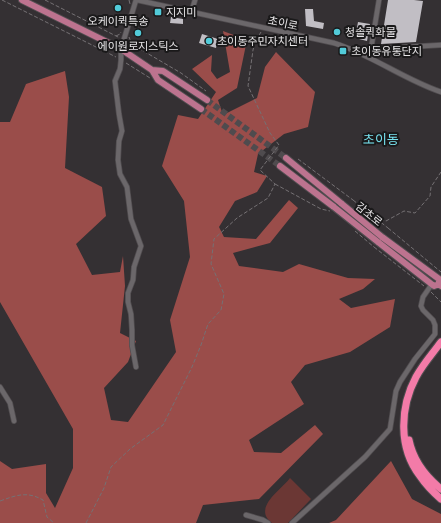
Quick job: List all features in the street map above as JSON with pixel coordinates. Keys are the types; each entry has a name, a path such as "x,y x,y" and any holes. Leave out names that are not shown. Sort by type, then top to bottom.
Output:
{"highway":[{"path":"441,342 416,376 408,396 403,420 404,437 411,462 419,476 431,490 441,497"},
{"path":"441,348 416,383 409,402 407,423 410,445 419,465 425,474 441,489"}],"main road":[{"path":"22,0 121,50 152,70 158,80 202,109"},
{"path":"152,70 163,71 207,100"},
{"name":"감초로","path":"280,166 378,242 430,287 440,285 439,279 378,242 342,204 286,158"}],"street":[{"path":"136,0 121,50 120,69 115,81 122,131 119,141 118,160 120,174 128,187 131,219 141,246 134,268 133,280 128,293 128,302 131,314 132,345 136,367"},
{"name":"초이로","path":"136,0 157,2 191,13 334,43 354,50 407,78 441,92"},
{"path":"191,13 195,0"},
{"path":"371,49 379,0"},
{"path":"354,50 441,45"},
{"path":"292,523 365,457 390,429 396,391 400,382 415,359 435,334 435,324 421,306 423,297 430,287"},
{"path":"0,387 10,403 14,421"},
{"path":"246,515 268,523"}],"path":[{"path":"2,0 110,53 151,79"},
{"path":"261,28 261,33 252,50 248,86 270,133 279,145 260,170 275,184 321,209 334,209"},
{"path":"298,159 353,200 441,272"},
{"path":"364,217 386,221 404,211 415,213 430,196 431,187 441,172"},
{"path":"86,523 104,488 111,467 130,449 163,425 192,367 208,324 221,310 224,294 211,264 214,239 237,218 268,198 275,184"},
{"path":"378,242 430,287 441,302"},
{"path":"0,501 16,495 33,495 43,500 47,517 54,523"}],"shaded area":[{"path":"223,31 247,40 237,88 218,100 223,115 257,98 265,67 276,52 315,92 308,127 284,134 258,154 254,172 267,176 257,192 235,201 219,227 224,237 256,239 289,200 298,208 270,243 233,253 239,266 283,272 299,264 348,278 375,279 363,289 339,299 351,308 395,299 390,327 350,352 305,365 291,382 304,404 249,440 254,452 281,453 315,425 323,434 259,499 203,505 196,523 0,523 0,461 12,469 46,464 46,493 55,508 73,468 73,429 0,302 0,122 10,122 26,84 65,71 69,97 65,168 102,187 106,216 76,244 92,275 120,272 123,256 125,286 120,333 136,341 128,362 104,388 111,420 128,422 176,352 170,320 190,257 184,201 162,166 178,115 198,119 216,92 192,69 212,55 211,71 217,79 230,72"},
{"path":"391,461 412,499 441,514 441,523 329,523 336,520"},
{"path":"290,478 311,499 288,523 272,523 267,517 265,511 267,505 270,499"}],"building":[{"path":"388,0 423,1 416,42 381,44"},
{"path":"305,9 313,9 314,21 324,23 323,29 306,26"},
{"path":"171,17 183,19 183,24 170,23"},
{"path":"358,22 370,24 367,41 355,38"},
{"name":"초이동주민자치센터","path":"202,34 218,39 216,48 199,43"}],"tunnel":[{"path":"207,100 286,158"},
{"path":"201,109 280,166"}],"place":[{"name":"오케이퀵특송","path":"118,8"},
{"name":"지지미","path":"158,12"},
{"name":"청솔퀵화물","path":"337,32"},
{"name":"에이원로지스틱스","path":"138,33"},
{"name":"초이동주민자치센터","path":"209,41"},
{"name":"초이동유통단지","path":"343,51"}],"district":[{"name":"초이동","path":"381,139"}]}
